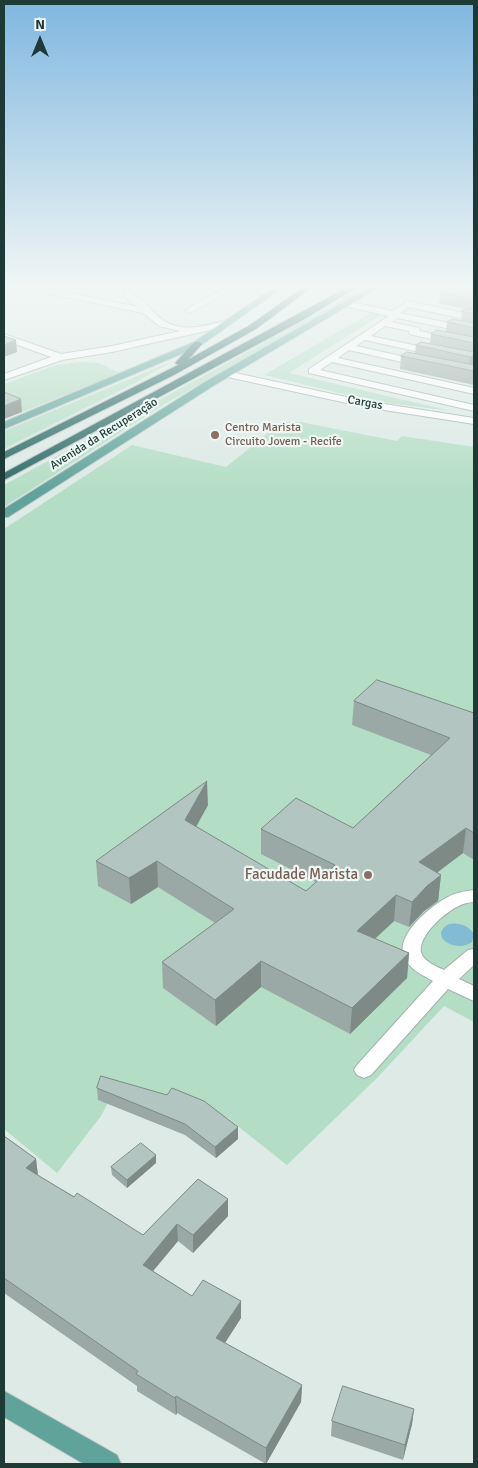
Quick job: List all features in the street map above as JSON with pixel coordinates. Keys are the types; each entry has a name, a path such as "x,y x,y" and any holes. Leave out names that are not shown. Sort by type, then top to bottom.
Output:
{"highway":[{"path":"171,373 186,357"},
{"name":"Avenida da Recuperação","path":"4,456 200,357"},
{"name":"Avenida da Recuperação","path":"4,477 228,357"}],"main road":[{"path":"4,426 168,357"},
{"name":"Avenida da Recuperação","path":"4,514 257,357"},
{"path":"4,1404 108,1464"}],"street":[{"path":"4,377 64,357"},
{"path":"334,357 312,371 474,408"},
{"path":"366,368 377,357"},
{"path":"390,357 427,365"},
{"path":"454,357 474,361"},
{"path":"330,359 472,391"},
{"name":"Cargas","path":"226,374 365,404 474,421"},
{"path":"455,404 472,391"},
{"path":"474,896 453,901 419,930 412,939 411,950 416,961 445,980 474,994"},
{"path":"364,1070 445,980 474,955"}],"green space":[{"path":"238,357 250,357 163,405 4,507 4,485"},
{"path":"296,357 315,357 289,373 451,411 373,401 264,375"},
{"path":"173,361 135,383 4,449 4,431"},
{"path":"80,362 99,363 120,373 22,412 4,404 4,384 56,365"},
{"path":"282,422 300,422 397,441 402,436 474,447 474,1022 444,1006 377,1078 287,1165 226,1117 191,1107 114,1091 101,1116 57,1173 4,1129 4,529 132,445 226,467"}],"water":[{"path":"456,923 469,928 474,934 472,942 459,946 446,942 441,934 443,929 449,924"}],"building":[{"path":"403,357 430,357 474,365 474,371"},
{"path":"4,392 21,399 4,406"},
{"name":"Facudade Marista","path":"377,680 474,713 474,833 466,828 419,862 441,875 412,902 396,895 357,931 409,953 352,1008 261,961 215,1000 162,962 234,909 157,861 129,878 96,861 207,781 185,820 306,891 335,865 261,829 296,798 353,828 450,738 354,701"},
{"path":"101,1076 167,1095 172,1088 204,1101 238,1127 215,1147 185,1124 97,1088"},
{"path":"4,1136 36,1159 26,1168 74,1197 77,1193 143,1235 198,1179 228,1199 193,1235 177,1224 143,1265 192,1296 203,1280 241,1301 216,1338 302,1385 266,1448 176,1396 175,1398 136,1374 138,1371 4,1278"},
{"path":"141,1143 156,1155 127,1180 111,1167"},
{"path":"343,1386 414,1409 405,1445 332,1421"}],"place":[{"name":"Centro Marista Circuito Jovem - Recife","path":"215,435"},
{"name":"Facudade Marista","path":"368,875"}]}
